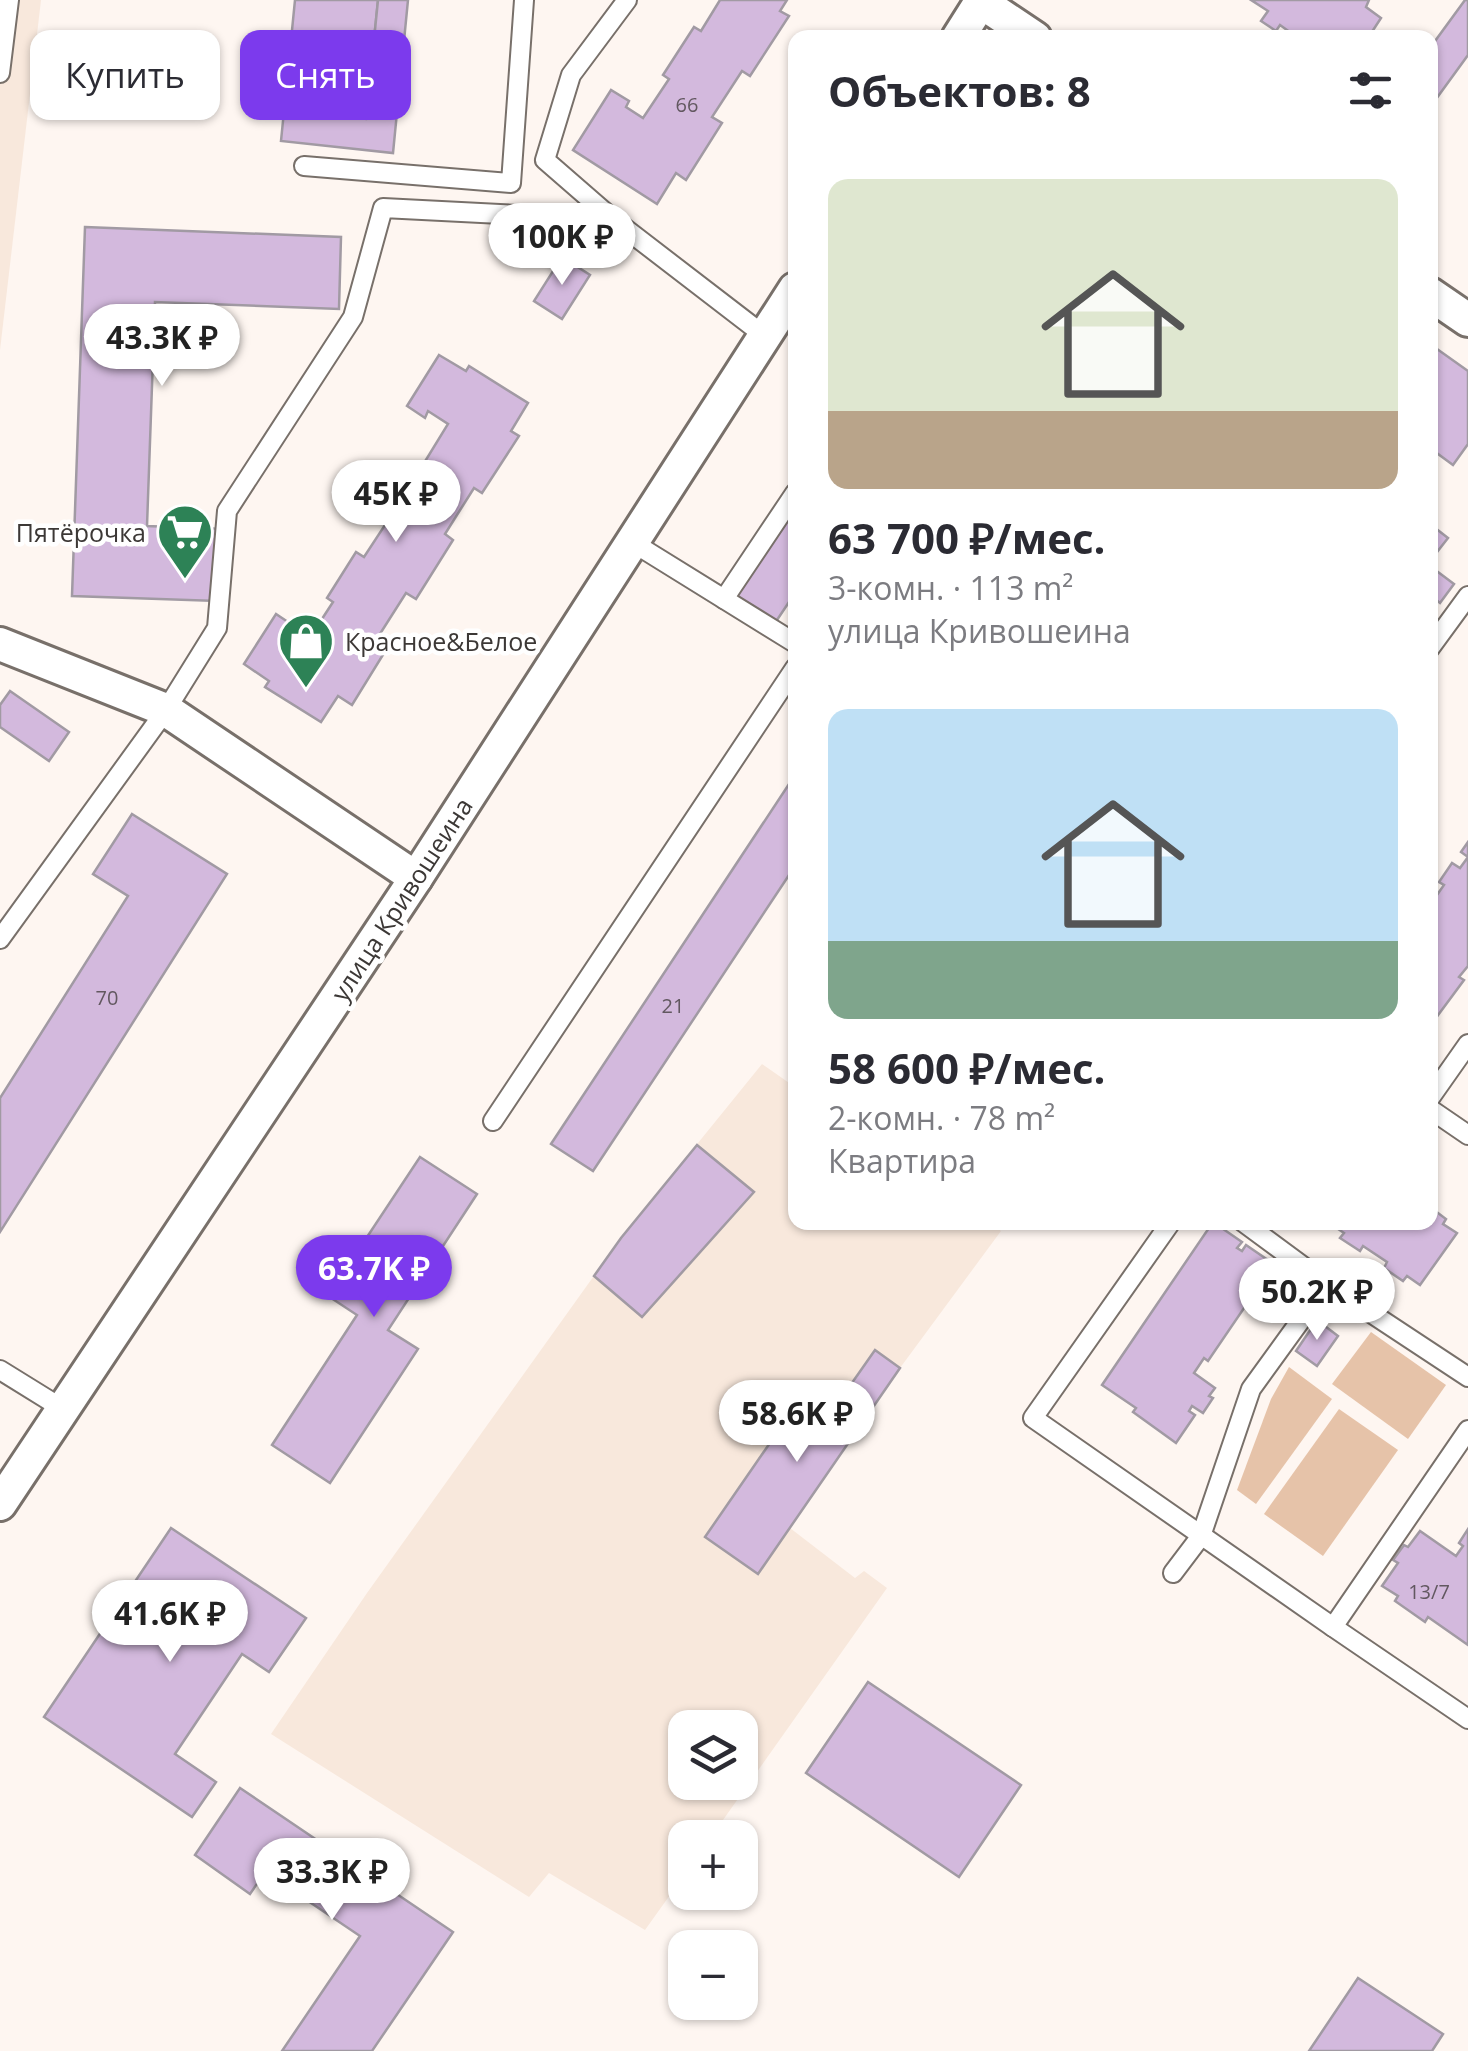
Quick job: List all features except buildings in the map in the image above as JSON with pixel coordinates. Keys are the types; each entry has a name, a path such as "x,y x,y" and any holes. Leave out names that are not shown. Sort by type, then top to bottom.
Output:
{"street":[{"path":"963,30 982,1 1024,30"},
{"path":"1438,299 1468,320"},
{"name":"улица Кривошеина","path":"0,1504 416,878 788,300"},
{"path":"0,644 166,710 416,878"}],"lane":[{"path":"0,73 9,0"},
{"path":"304,166 511,183 524,0"},
{"path":"627,0 571,75 544,160 614,220 765,336"},
{"path":"0,939 166,710 217,628 227,511 353,316 383,208 614,220"},
{"path":"724,599 788,503"},
{"path":"632,542 788,639"},
{"path":"1438,637 1468,596"},
{"path":"493,1120 788,678"},
{"path":"1438,1087 1468,1044"},
{"path":"1438,1114 1468,1135"},
{"path":"1165,1230 1033,1418 1468,1719"},
{"path":"1253,1230 1327,1284 1468,1376"},
{"path":"1173,1573 1202,1536 1251,1389 1327,1284"},
{"path":"0,1370 64,1409"},
{"path":"1333,1627 1468,1430"}],"shaded area":[{"path":"0,0 41,0 37,30 30,30 30,94 0,350"},
{"path":"762,1064 788,1082 788,1230 1001,1231 790,1528 855,1578 864,1571 887,1588 758,1771 758,1710 668,1710 668,1800 737,1800 723,1820 668,1820 668,1898 645,1930 549,1873 529,1897 271,1734 621,1238"},
{"path":"1371,1332 1446,1385 1408,1439 1332,1384"},
{"path":"1289,1367 1332,1399 1256,1504 1237,1490 1271,1399"},
{"path":"1339,1409 1398,1450 1323,1556 1264,1514"}],"place":[{"name":"Пятёрочка","path":"185,581"},
{"name":"Красное&Белое","path":"306,690"}]}
